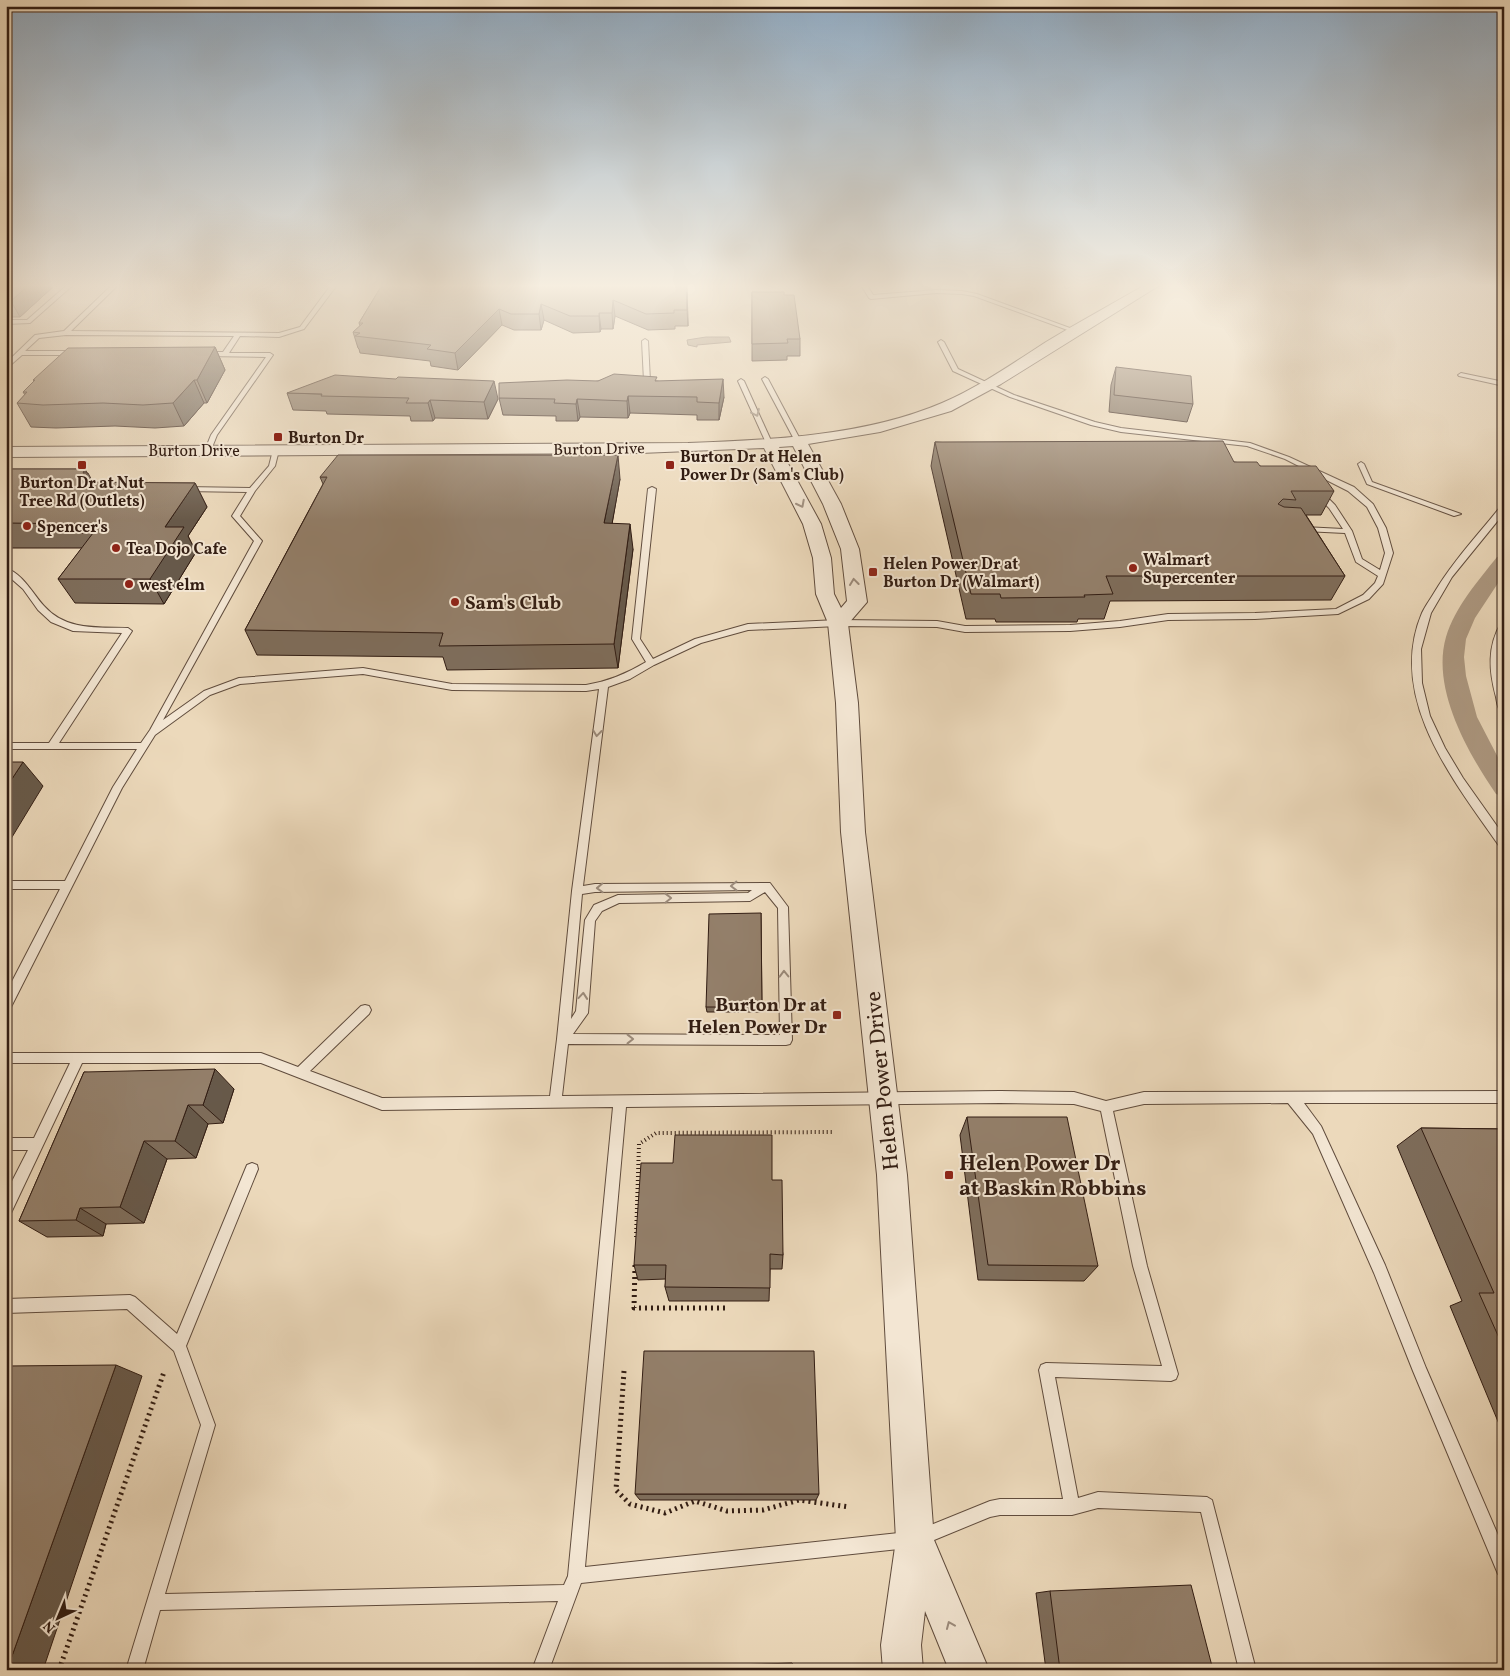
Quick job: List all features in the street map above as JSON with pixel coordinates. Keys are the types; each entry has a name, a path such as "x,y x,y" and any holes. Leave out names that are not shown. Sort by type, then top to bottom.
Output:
{"street":[{"name":"Burton Drive","path":"6,452 770,445 824,438 928,414 989,386 1024,363"},
{"path":"798,441 832,504 850,549 857,602 838,623"},
{"name":"Helen Power Drive","path":"770,445 812,524 822,558 825,594 838,623 847,703 852,832 892,1175 915,1540 901,1645 903,1670"},
{"name":"Helen Power Drive","path":"915,1540 969,1670"}],"lane":[{"path":"208,450 214,435 264,363"},
{"path":"646,363 647,381"},
{"path":"152,733 207,693 239,681 364,671 452,687 586,688 604,685 626,677 698,641 748,627 838,623 937,624 965,629 1070,628 1120,624 1168,617 1255,616 1338,611 1366,597 1379,584 1389,553 1382,528 1370,506 1351,488 1287,458 1248,444 1121,430 1093,424 989,386 955,370 952,363"},
{"path":"1461,375 1504,384"},
{"path":"765,379 798,441"},
{"path":"741,381 770,445"},
{"path":"6,1005 118,787 152,733 258,541 236,516 252,490 272,466 276,450"},
{"path":"1361,464 1369,483 1457,514"},
{"path":"1318,473 1312,484 1332,507 1348,531 1359,560 1382,575"},
{"path":"177,489 252,490"},
{"path":"651,663 636,639 652,489"},
{"path":"1504,508 1447,576 1423,620 1418,640 1416,680 1419,701 1434,739 1504,844"},
{"path":"1292,528 1348,531"},
{"path":"6,570 26,587 41,608 54,620 73,628 128,631 52,746"},
{"path":"1504,625 1494,652 1494,674 1504,711"},
{"path":"555,1102 577,891 604,685"},
{"path":"6,746 143,746"},
{"path":"6,885 68,885"},
{"path":"577,891 594,888 766,886"},
{"path":"563,1039 786,1040 783,907 766,886"},
{"path":"563,1039 582,1013 590,920 598,908 618,899 750,897 766,886"},
{"path":"300,1073 365,1010"},
{"path":"6,1058 261,1058 382,1104 883,1098 1074,1098 1106,1107 1144,1098 1504,1097"},
{"path":"6,1208 79,1058"},
{"path":"1291,1097 1317,1130 1380,1270 1420,1371 1504,1568"},
{"path":"540,1670 576,1576 620,1101"},
{"path":"1072,1507 1046,1370 1171,1374 1140,1266 1106,1107"},
{"path":"6,1144 37,1144"},
{"path":"179,1346 252,1169"},
{"path":"6,1306 130,1302 179,1346 208,1425 134,1670"},
{"path":"576,1576 915,1540 995,1508 1072,1507 1098,1500 1207,1505 1248,1670"},
{"path":"154,1602 569,1593"}],"path":[{"path":"636,1240 639,1144 656,1133 832,1132"},
{"path":"635,1260 634,1308 728,1308"},
{"path":"624,1371 616,1490 630,1504 665,1513 695,1501 727,1511 763,1510 799,1500 849,1507"},
{"path":"59,1670 164,1372"}],"building":[{"path":"51,363 206,363 197,380 194,380 173,403 143,405 103,403 43,405 17,403 27,392 23,392 35,380 33,380"},
{"path":"1116,367 1191,376 1193,404 1114,395"},
{"path":"614,374 657,377 655,381 723,379 719,403 697,402 697,397 628,396 627,401 577,399 576,404 554,403 555,399 499,398 499,383 567,380 598,381"},
{"path":"335,375 396,379 398,377 494,381 484,402 430,400 428,403 406,403 409,398 321,396 322,394 287,393"},
{"name":"Walmart Supercenter","path":"1223,441 1234,462 1257,462 1260,466 1316,466 1334,491 1291,491 1296,500 1283,499 1278,504 1284,507 1301,508 1345,576 1106,576 1113,594 1084,595 1085,597 1001,598 1000,594 971,594 935,442"},
{"name":"Sam's Club","path":"338,455 618,455 604,523 630,524 614,644 439,646 443,633 245,630 327,477 320,477"},
{"path":"6,469 85,469 83,473 88,473 81,482 195,483 165,527 184,527 150,579 58,579 93,533 80,533 87,524 6,523"},
{"path":"6,762 23,762 6,788"},
{"path":"761,913 762,1007 706,1007 709,914"},
{"path":"215,1069 203,1105 188,1105 175,1141 144,1141 120,1207 80,1208 76,1220 19,1221 84,1072"},
{"path":"967,1117 1067,1117 1098,1266 988,1265"},
{"path":"1421,1128 1504,1129 1504,1349 1479,1293 1494,1293"},
{"path":"675,1135 772,1135 772,1180 782,1180 783,1255 770,1254 770,1288 665,1287 666,1265 634,1265 641,1163 673,1163"},
{"path":"644,1351 814,1351 819,1494 635,1494"},
{"path":"116,1365 7,1670 6,1670 6,1366"},
{"path":"1191,1585 1213,1670 1060,1670 1050,1591"},
{"path":"794,1665 794,1670 647,1670"}],"waterway":[{"path":"1504,561 1476,598 1464,618 1456,639 1454,657 1455,676 1466,717 1484,756 1504,788"}],"place":[{"name":"Burton Dr","path":"278,437"},
{"name":"Burton Dr at Nut Tree Rd (Outlets)","path":"82,465"},
{"name":"Burton Dr at Helen Power Dr (Sam's Club)","path":"670,465"},
{"name":"Spencer's","path":"27,526"},
{"name":"Tea Dojo Cafe","path":"116,548"},
{"name":"Walmart Supercenter","path":"1133,568"},
{"name":"Helen Power Dr at Burton Dr (Walmart)","path":"873,572"},
{"name":"west elm","path":"129,584"},
{"name":"Sam's Club","path":"455,602"},
{"name":"Burton Dr at Helen Power Dr","path":"837,1015"},
{"name":"Helen Power Dr at Baskin Robbins","path":"949,1175"}]}
